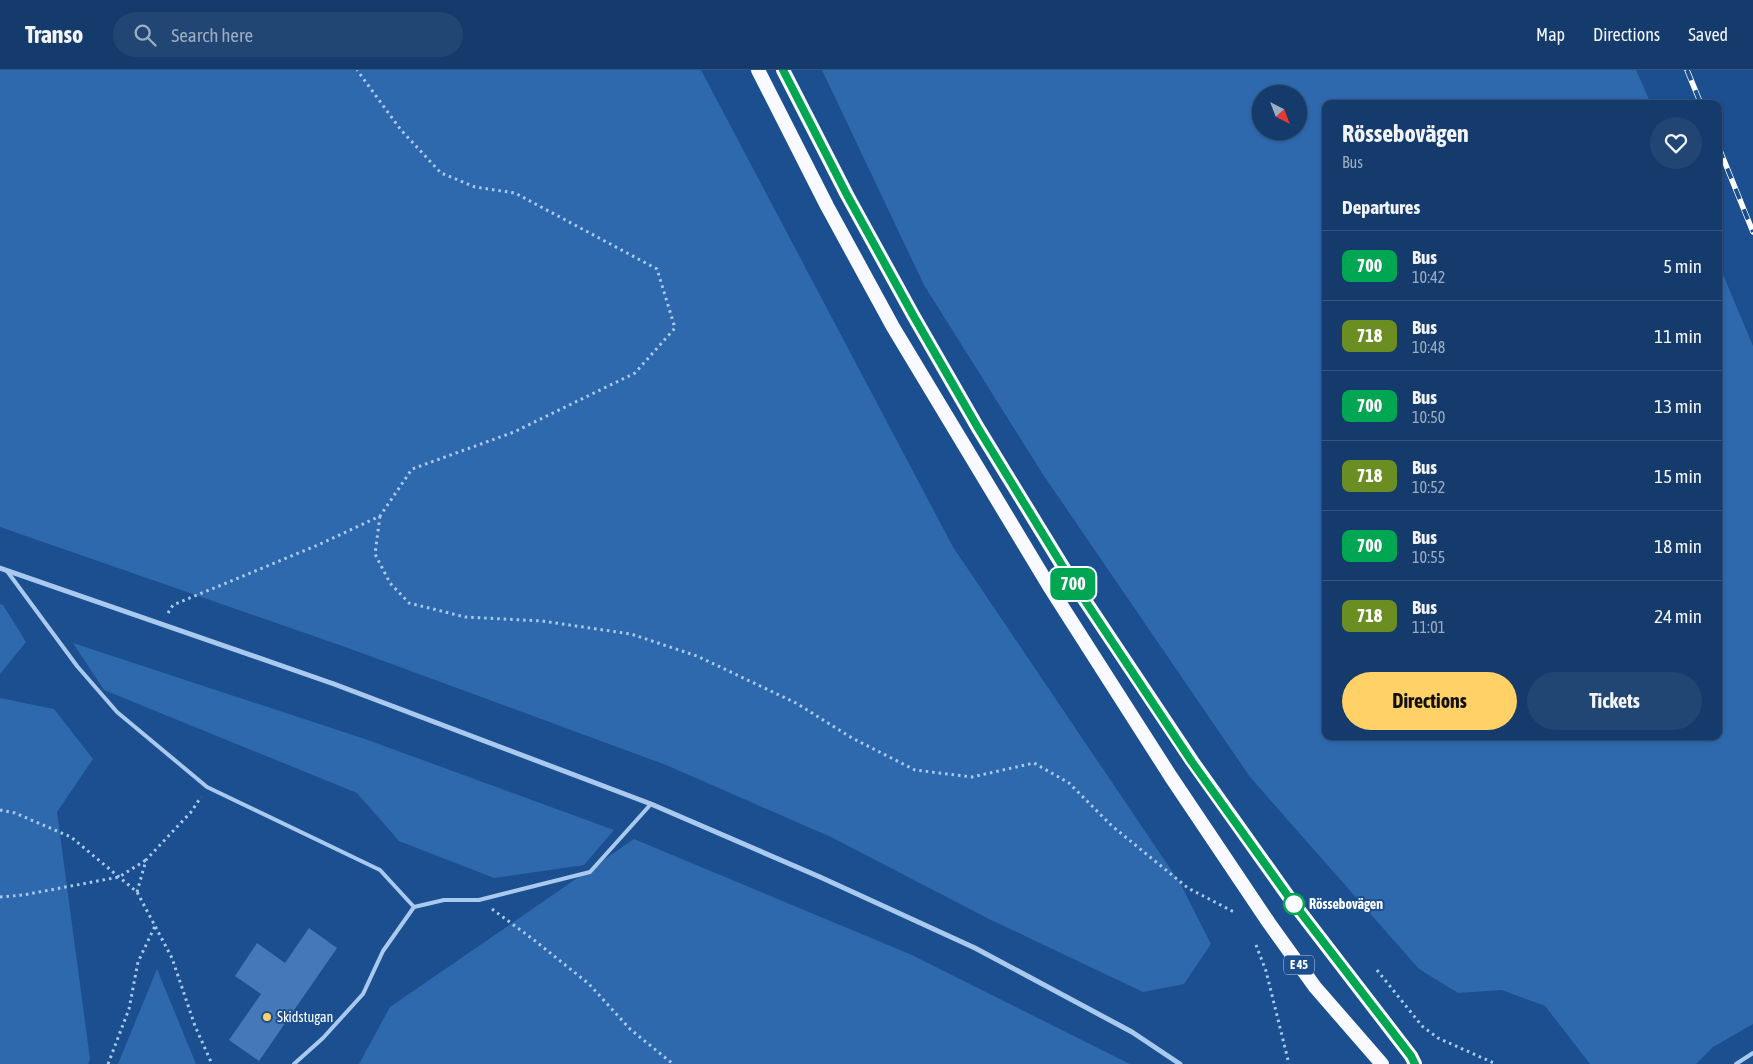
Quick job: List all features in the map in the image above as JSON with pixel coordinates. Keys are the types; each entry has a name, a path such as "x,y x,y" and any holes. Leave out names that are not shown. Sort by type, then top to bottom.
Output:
{"highway":[{"name":"E 45","path":"758,70 827,206 893,327 1049,586 1171,776 1269,923 1315,987 1382,1064"},
{"name":"E 45","path":"783,70 847,195 913,315 978,428 1068,575 1192,762 1282,888 1411,1056 1415,1064"}],"street":[{"path":"0,568 334,684 651,804 820,877 974,948 1132,1032 1180,1064"}],"lane":[{"path":"7,571 77,666 118,712 207,787 380,870 414,907"},
{"path":"294,1064 323,1038 363,994 384,950 414,907 444,900 479,900 590,872 651,804"},
{"path":"1736,1064 1753,1053"}],"path":[{"path":"357,70 401,130 441,173 474,187 515,193 657,268 675,328 635,373 514,432 412,469 380,516 375,554 390,584 409,603 465,617 542,621 631,634 697,656 796,703 852,738 915,770 972,777 1034,763 1069,783 1112,826 1188,888 1234,912"},
{"path":"161,624 173,605 318,545 380,516"},
{"path":"0,897 23,895 119,877 146,860 191,812 207,787"},
{"path":"0,810 15,813 71,837 137,892 172,958 195,1026 212,1064"},
{"path":"137,892 146,860"},
{"path":"479,900 534,940 588,984 630,1030 673,1064"},
{"path":"108,1064 129,1009 138,962 155,926"},
{"path":"1256,945 1266,971 1289,1064"},
{"path":"1377,970 1422,1026 1438,1038 1496,1064"}],"shaded area":[{"path":"0,70 701,70 953,547 1180,883 1211,944 1184,984 1143,992 989,919 831,837 666,765 348,648 0,527"},
{"path":"822,70 1636,70 1649,100 1322,100 1322,740 1722,740 1722,272 1753,346 1753,1024 1713,1047 1696,1064 1590,1064 1545,1006 1502,990 1458,993 1419,969 1250,777 1042,473 924,285"},
{"path":"0,604 3,605 26,642 0,674"},
{"path":"73,643 365,739 614,830 584,865 494,878 399,841 357,793 104,690"},
{"path":"0,698 54,709 93,759 57,812 90,1059 88,1064 0,1064"},
{"path":"634,839 912,955 1130,1064 359,1064 390,1007"},
{"path":"157,969 196,1064 118,1064"}],"building":[{"name":"Skidstugan","path":"309,928 337,948 259,1061 229,1040 261,994 235,976 257,943 285,963"}],"railway":[{"path":"1687,70 1699,100"},
{"path":"1722,155 1753,232"}],"bus line":[{"name":"700","path":"783,70 847,195 913,315 978,428 1068,575 1192,762 1288,896 1411,1056 1415,1064"}],"place":[{"name":"Rössebovägen","path":"1294,904"},
{"name":"Skidstugan","path":"267,1017"}]}
